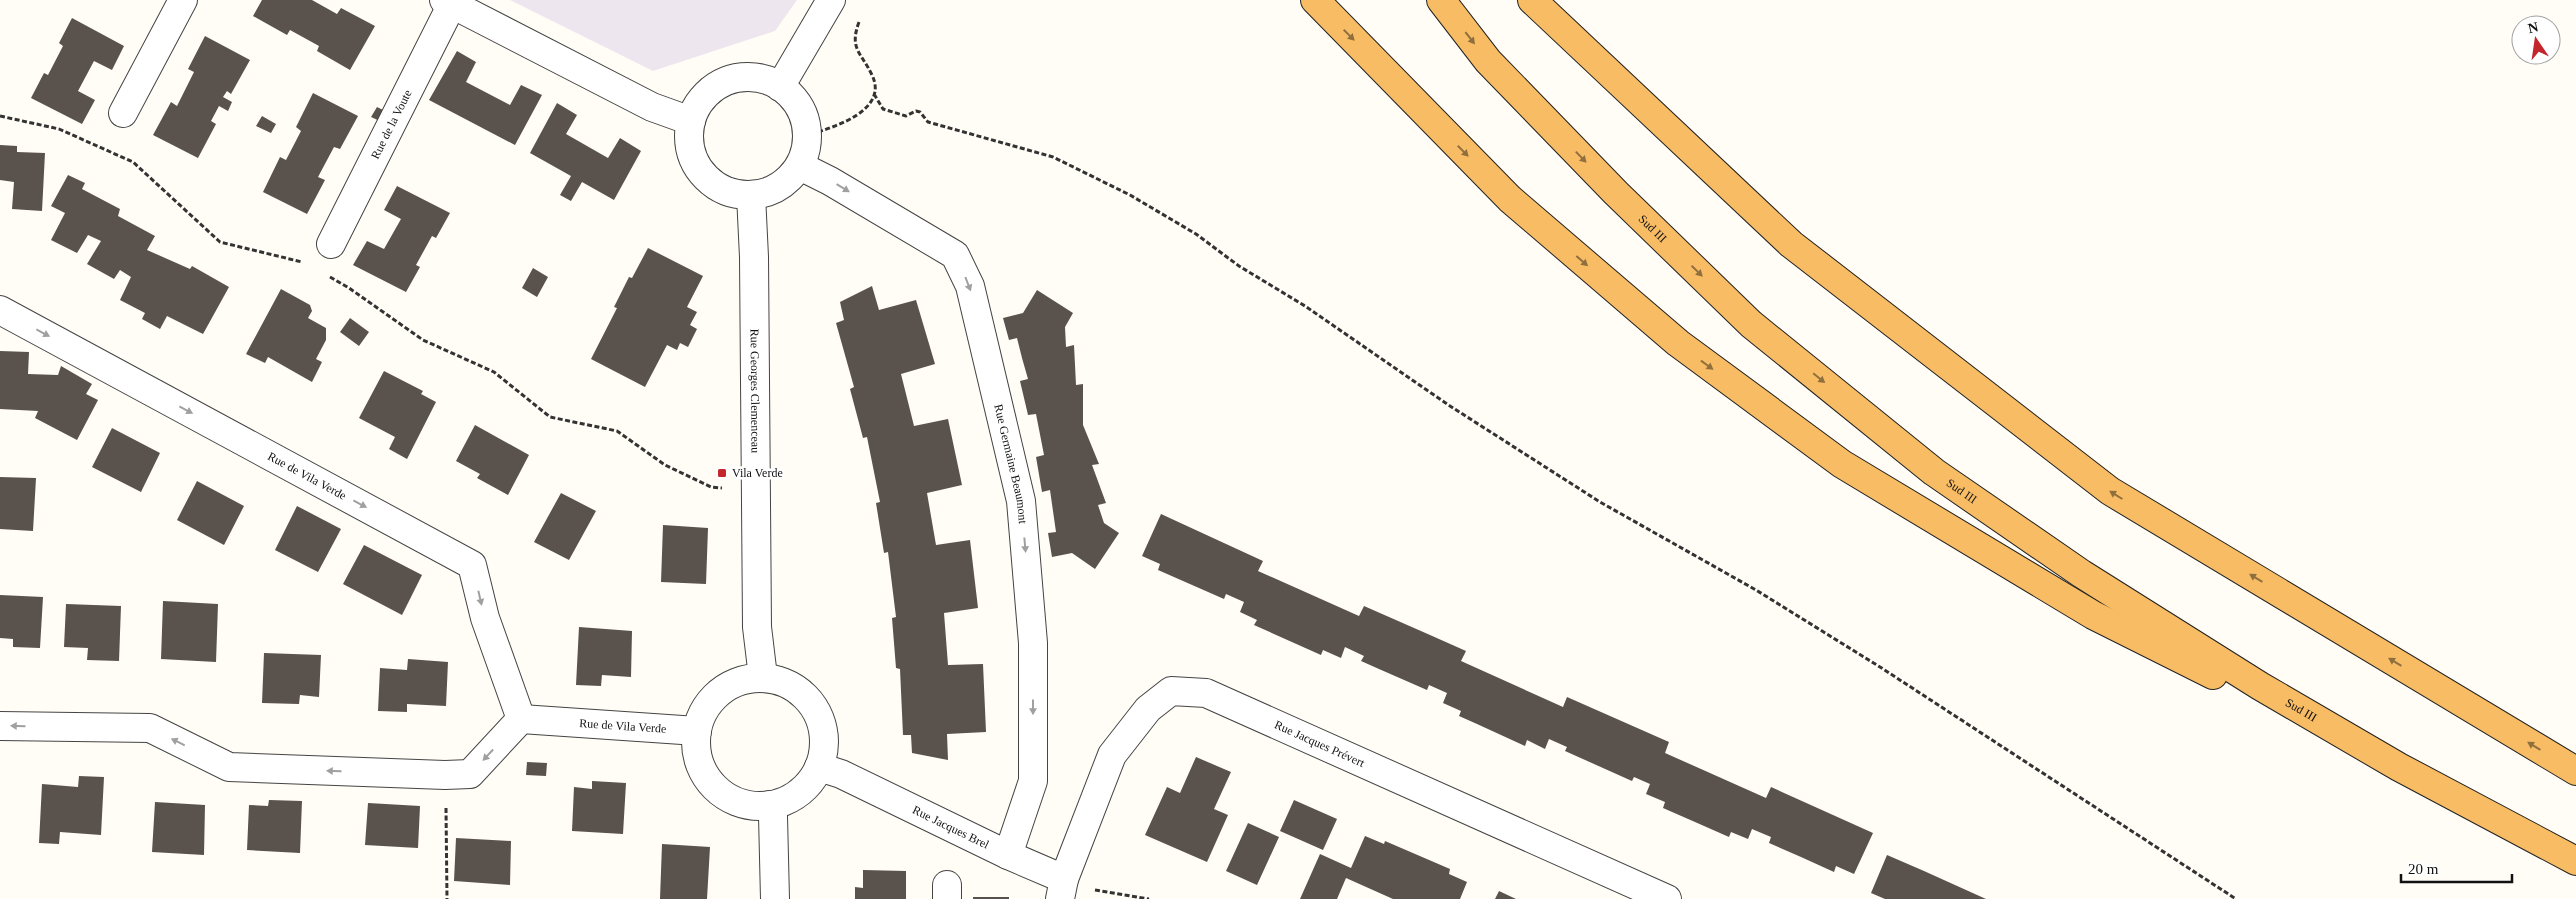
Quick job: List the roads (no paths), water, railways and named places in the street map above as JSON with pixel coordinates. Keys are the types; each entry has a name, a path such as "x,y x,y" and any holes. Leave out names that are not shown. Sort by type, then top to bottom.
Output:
{"highway":[{"path":"1315,0 1510,199 1678,344 1842,464 2093,615 2399,767"},
{"name":"Sud III","path":"1440,0 1488,61 1616,193 1751,324 1934,472 2082,574 2260,686 2399,767 2576,861"},
{"path":"1532,0 1791,244 2110,491 2576,771"}],"street":[{"path":"123,113 182,0"},
{"path":"780,87 831,0"},
{"name":"Rue de la Voute","path":"331,244 448,2 652,108 690,121"},
{"path":"744,78 763,79 780,87 795,99 804,116 808,135 800,166 784,183 769,192 751,195 734,193 718,186 704,175 694,159 690,141 690,121 698,106 710,92 726,82 744,78"},
{"name":"Rue Germaine Beaumont","path":"800,166 830,181 955,255 970,286 1021,501 1033,643 1034,781 1008,855"},
{"name":"Rue Georges Clemenceau","path":"751,195 754,257 757,627 763,677"},
{"name":"Rue de Vila Verde","path":"0,310 472,564 485,618 521,719 697,731"},
{"path":"763,677 792,686 811,702 822,723 824,748 819,767 798,794 770,805 745,805 722,794 705,776 696,752 697,731 707,705 724,689 746,679 763,677"},
{"name":"Rue Jacques Prévert","path":"1062,889 1112,755 1148,709 1172,691 1206,693 1667,899"},
{"path":"0,726 150,728 229,767 445,775 470,774 521,719"},
{"name":"Rue Jacques Brel","path":"819,767 841,774 1008,855 1062,889"},
{"path":"770,805 773,824 775,899"}],"place":[{"name":"Vila Verde","path":"722,473"}]}
